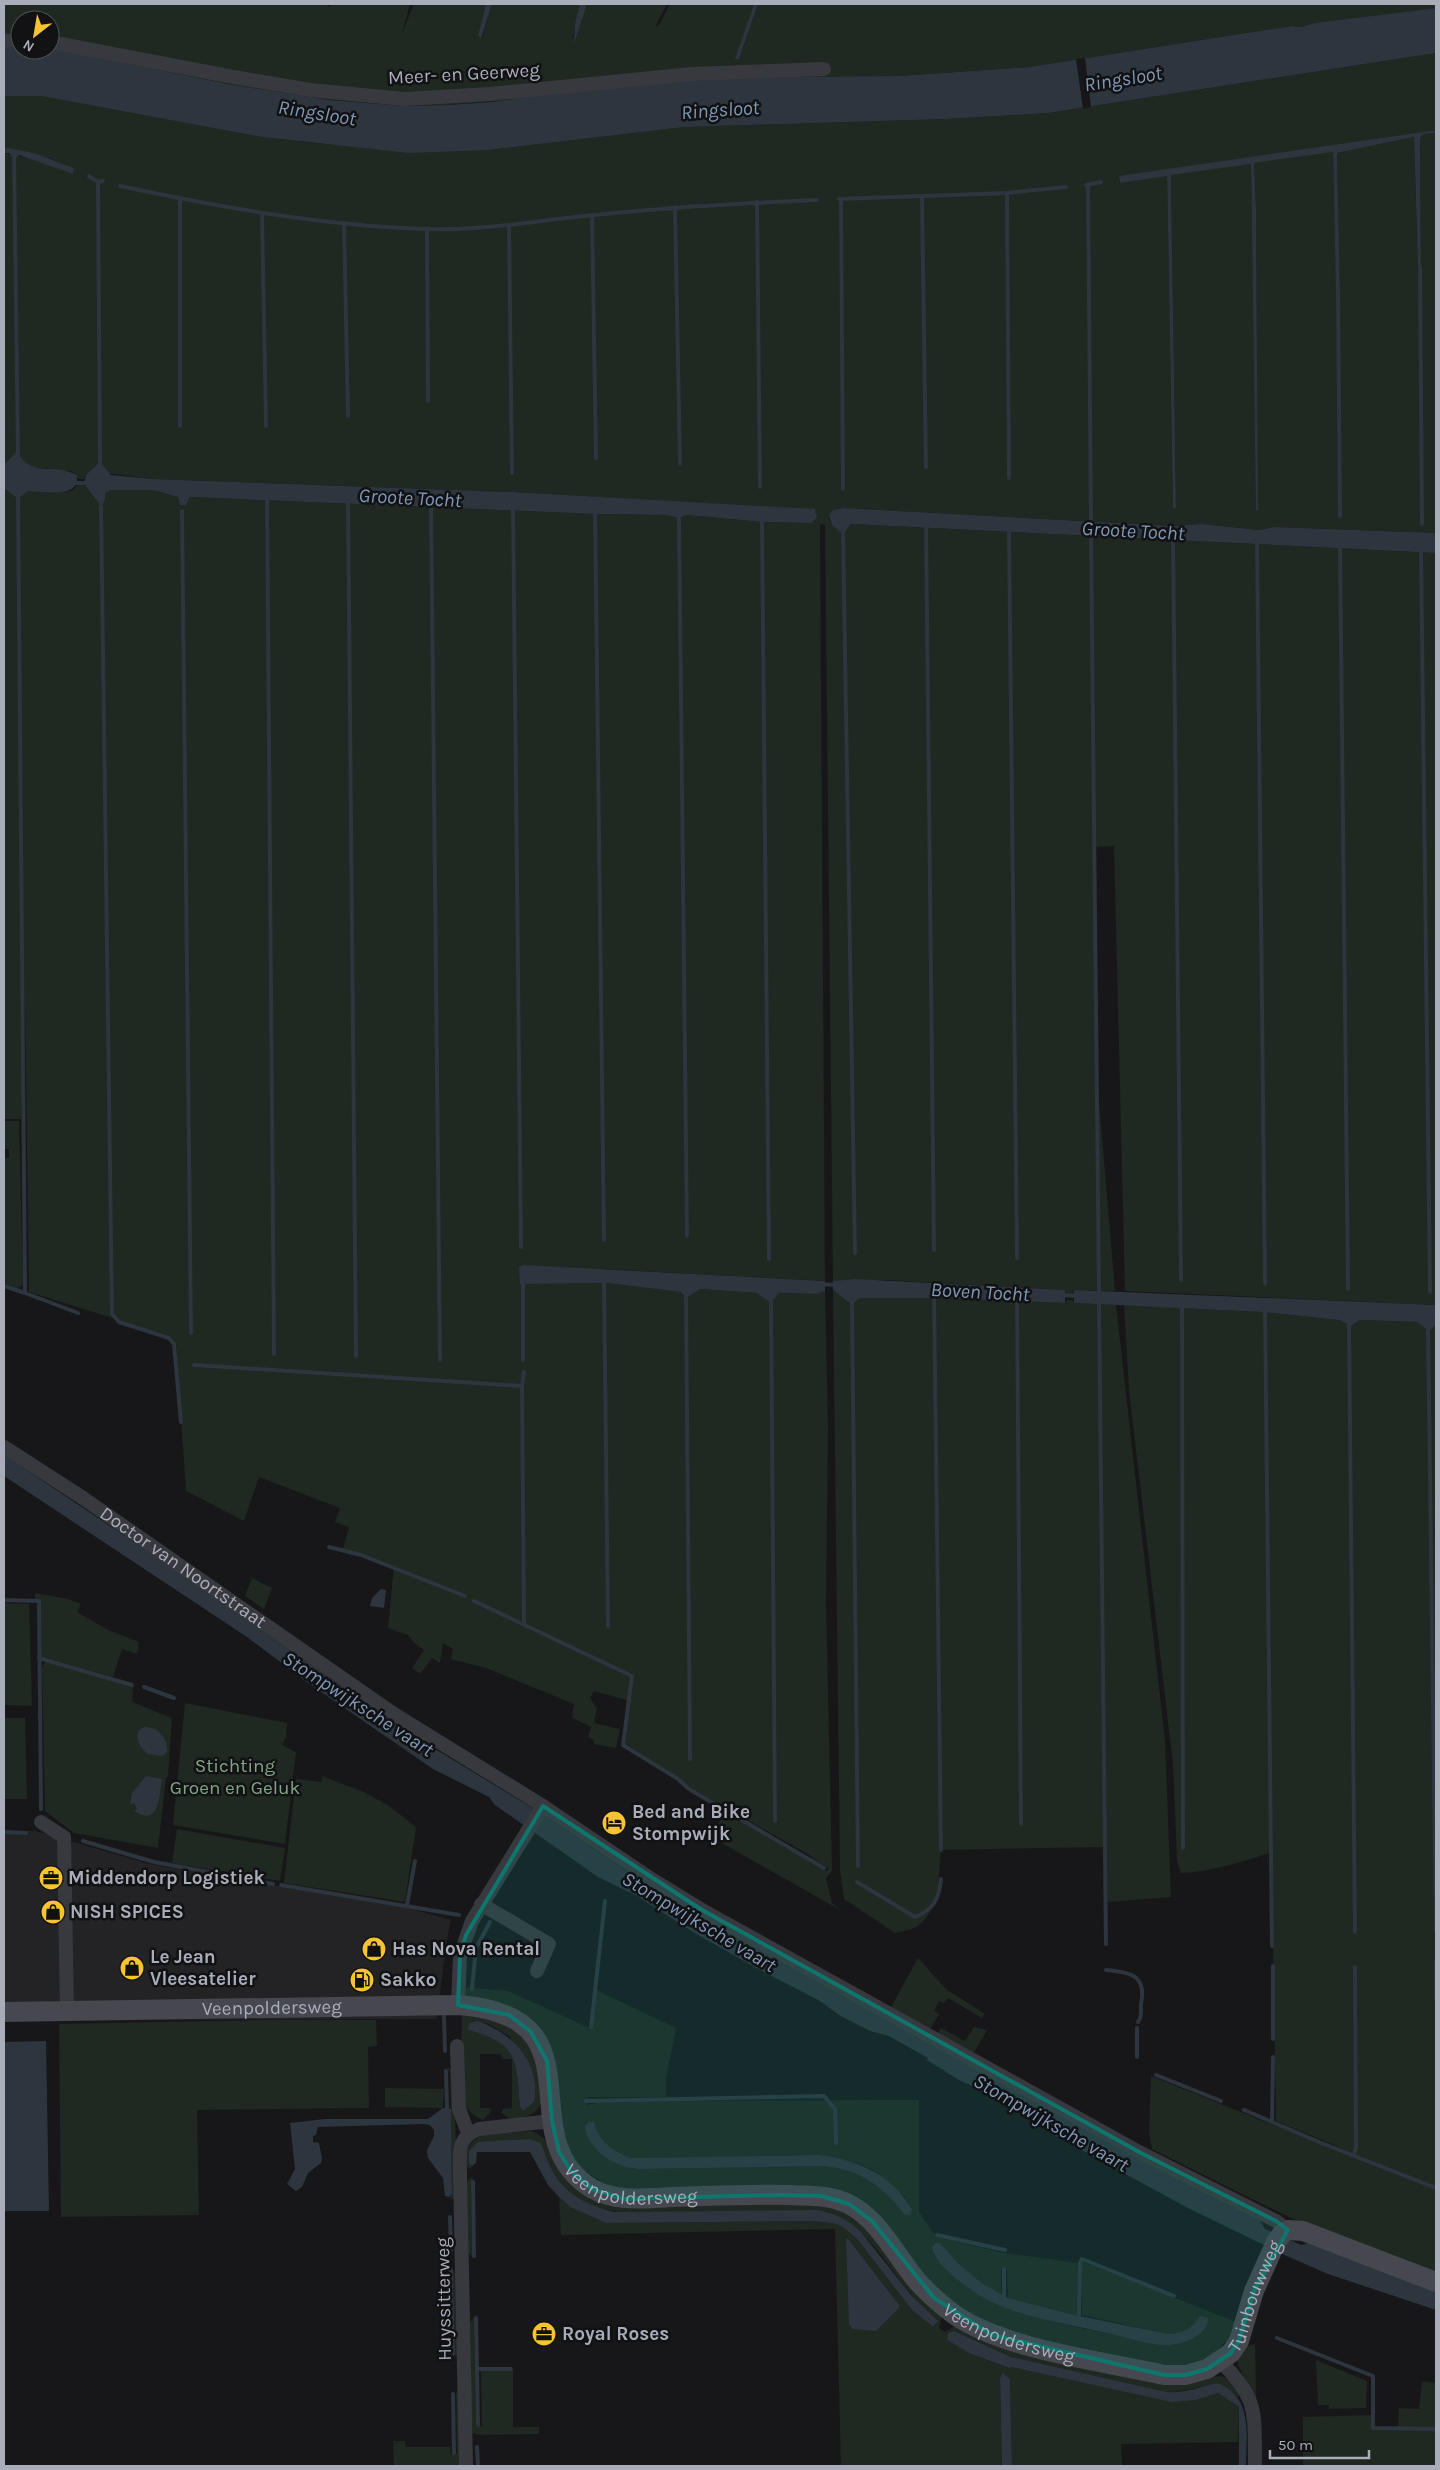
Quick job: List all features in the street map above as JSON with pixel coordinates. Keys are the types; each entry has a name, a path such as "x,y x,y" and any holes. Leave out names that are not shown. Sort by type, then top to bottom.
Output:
{"street":[{"name":"Meer- en Geerweg","path":"60,44 310,90 405,99 490,94 684,74 824,69"},
{"name":"Doctor van Noortstraat","path":"4,1447 83,1498 394,1714 702,1910 1141,2153 1276,2221 1285,2232 1303,2231 1436,2282"},
{"path":"458,2005 460,1955 469,1928 541,1808"},
{"path":"41,1822 64,1837 67,2011"},
{"path":"482,1904 549,1944 537,1971"},
{"name":"Veenpoldersweg","path":"4,2012 458,2005 480,2007 509,2015 531,2032 547,2061 552,2121 559,2152 571,2171 592,2189 624,2199 778,2195 821,2196 849,2204 872,2221 917,2281 934,2298 960,2318 992,2335 1031,2346 1164,2375 1186,2375 1207,2369 1220,2361"},
{"path":"457,2046 459,2109 468,2133 479,2129 552,2121"},
{"name":"Huyssitterweg","path":"466,2466 460,2150 462,2140 468,2133"},
{"name":"Tuinbouwweg","path":"1255,2466 1254,2407 1244,2387 1220,2361 1231,2353 1239,2341 1254,2291 1270,2253 1285,2232"}],"highlighted area":[{"path":"543,1806 702,1910 1141,2153 1276,2221 1288,2230 1254,2291 1239,2341 1231,2353 1207,2369 1186,2375 1164,2375 992,2335 934,2298 872,2221 849,2204 821,2196 778,2195 624,2199 592,2189 571,2171 559,2152 552,2121 547,2061 531,2032 509,2015 458,2005 460,1955 466,1935"}],"shaded area":[{"path":"4,1831 36,1831 149,1864 407,1908 451,1920 446,1944 437,2019 4,2020"}],"green space":[{"path":"4,4 325,4 330,7 332,4 410,4 402,33 414,4 486,4 478,35 482,38 492,4 580,4 572,41 587,4 667,4 655,27 659,25 670,4 754,4 736,59 739,59 758,4 1436,4 1436,8 1314,23 1302,27 1292,26 1029,67 899,76 789,77 448,105 406,106 329,100 228,84 60,50 60,10 10,10 10,48 4,48"},
{"path":"1436,53 1436,130 1119,177 1120,183 1167,175 1173,508 1176,508 1171,174 1251,163 1257,511 1256,209 1254,163 1333,151 1340,436 1337,153 1414,137 1422,412 1420,139 1423,134 1436,133 1436,533 1274,527 1259,530 1202,524 1173,526 843,508 833,510 829,518 832,525 846,531 851,524 1436,553 1436,1305 1125,1291 1114,846 1095,847 1096,1066 1115,1291 1074,1290 1073,1294 1066,1294 1064,1290 888,1280 833,1281 825,525 820,524 825,1281 605,1269 520,1284 607,1283 681,1292 686,1298 700,1289 757,1293 817,1294 825,1291 828,1428 826,1603 832,1871 826,1878 832,1903 840,1910 711,1837 725,1812 826,1871 829,1869 806,1853 696,1791 625,1743 630,1701 594,1691 590,1698 597,1709 594,1723 620,1729 616,1748 594,1744 594,1740 588,1737 591,1727 572,1718 574,1704 486,1668 451,1659 453,1649 443,1643 440,1663 432,1658 420,1674 412,1668 424,1650 414,1643 408,1635 388,1628 394,1566 343,1549 349,1527 335,1522 340,1508 259,1477 244,1521 186,1491 176,1344 170,1336 29,1292 25,1005 21,1119 4,1119 4,490 66,492 73,490 78,484 84,484 93,495 111,490 153,490 178,497 181,505 185,505 190,497 595,514 666,515 679,518 687,515 762,522 811,523 815,510 513,492 153,479 92,471 84,479 78,479 77,475 71,471 29,467 22,462 4,463 4,153 74,168 34,153 4,149 4,96 41,96 262,137 323,144 488,150 685,127 946,119 1048,113"},
{"path":"4,1121 19,1121 23,1285 17,1288 4,1284 4,1158 9,1158 9,1149 4,1149"},
{"path":"833,1290 852,1305 860,1298 935,1298 1065,1303 1067,1300 1073,1300 1074,1303 1116,1305 1165,1741 1171,1897 1107,1902 1104,1847 941,1850 937,1891 931,1910 918,1926 895,1933 844,1899 840,1871"},
{"path":"1124,1305 1262,1312 1339,1320 1351,1326 1360,1320 1417,1322 1429,1330 1436,1325 1436,2275 1399,2263 1327,2234 1152,2149 1149,2134 1151,2076 1273,2125 1346,2150 1276,2121 1268,1661 1270,1853 1204,1871 1181,1873 1177,1861 1173,1764 1129,1391"},
{"path":"252,1578 272,1588 264,1609 245,1596"},
{"path":"35,1593 68,1599 81,1604 77,1612 108,1630 139,1642 137,1654 122,1649 113,1677 40,1656 41,1601 35,1600"},
{"path":"4,1603 29,1604 32,1706 4,1705"},
{"path":"49,1661 133,1687 132,1702 172,1718 168,1777 166,1777 158,1848 74,1833 45,1811 42,1668 44,1663"},
{"name":"Stichting Groen en Geluk","path":"185,1703 287,1723 286,1737 282,1745 296,1752 285,1844 173,1825"},
{"path":"4,1718 25,1718 27,1799 4,1799"},
{"path":"322,1776 364,1792 389,1806 416,1827 405,1902 284,1883 296,1779 321,1782"},
{"path":"177,1829 285,1848 280,1881 172,1863"},
{"path":"918,1958 946,1989 985,2014 982,2018 948,1998 944,2003 939,2001 934,2011 939,2014 930,2029 891,2007"},
{"path":"461,1987 508,1991 592,2029 596,1990 676,2028 666,2078 666,2097 587,2097 587,2105 667,2101 919,2100 919,2212 936,2237 1004,2253 1078,2263 1077,2315 1074,2315 1008,2298 1007,2270 1004,2267 1001,2270 1001,2295 968,2272 940,2243 933,2254 954,2276 978,2293 1004,2306 1062,2324 1168,2345 1192,2338 1195,2325 1183,2333 1169,2334 1082,2315 1081,2265 1083,2262 1239,2323 1229,2339 1214,2353 1198,2363 1172,2368 1018,2336 989,2326 939,2292 860,2201 636,2192 608,2186 583,2169 566,2145 529,2019 505,2005 481,2000 462,1999","holes":["594,2122 596,2129 608,2145 631,2158 819,2155 860,2164 875,2171 904,2196 912,2209 904,2214 887,2194 869,2180 836,2168 822,2166 633,2169 603,2155 589,2139"]},
{"path":"462,2012 487,2015 524,2037 535,2054 542,2102 540,2107 533,2113 511,2120 502,2113 502,2109 512,2108 512,2059 502,2059 501,2054 480,2054 480,2108 491,2108 490,2113 483,2120 469,2111 462,2094","holes":["478,2021 491,2025 510,2037 534,2102 523,2110 520,2107 517,2077 512,2056 498,2041 469,2030"]},
{"path":"376,2020 377,2046 368,2047 369,2108 197,2110 199,2215 61,2217 59,2024"},
{"path":"974,2027 987,2030 974,2053 938,2033 941,2028 965,2041"},
{"path":"447,2067 454,2071 457,2195 450,2200 452,2193 450,2074"},
{"path":"385,2088 444,2089 443,2108 385,2107"},
{"path":"531,2131 547,2142 563,2175 587,2196 820,2203 854,2216 942,2315 939,2328 945,2332 957,2325 1210,2377 1226,2378 1244,2395 1238,2397 1226,2387 1218,2384 1167,2392 1011,2357 954,2331 948,2340 971,2354 1008,2368 1196,2400 1218,2393 1239,2407 1238,2442 1121,2444 1122,2466 1012,2466 1010,2379 1000,2378 1002,2466 841,2466 835,2229 561,2235 559,2197 570,2207 606,2223 814,2221 837,2224 857,2239 912,2310 933,2327 937,2320 913,2297 864,2235 840,2218 826,2211 624,2212 603,2209 574,2196 559,2182 553,2173 541,2143 478,2143 469,2163 472,2166 471,2169 466,2166 468,2148 483,2135"},
{"path":"471,2177 473,2180 471,2183 472,2257 466,2251 466,2183"},
{"path":"453,2270 458,2274 457,2355 455,2355"},
{"path":"474,2317 476,2426 482,2426 481,2371 513,2371 513,2427 539,2427 539,2434 481,2435 471,2433 470,2322"},
{"path":"1255,2344 1256,2400 1238,2365 1238,2358 1245,2347"},
{"path":"1316,2360 1367,2381 1366,2408 1329,2409 1329,2405 1318,2405"},
{"path":"1436,2366 1436,2466 1303,2466 1303,2417 1372,2415 1374,2428 1398,2428 1399,2408 1419,2409 1422,2381 1435,2383"},
{"path":"456,2393 459,2393 462,2466 394,2466 393,2441 405,2441 406,2447 450,2447 451,2454 457,2454"}],"water":[{"path":"486,4 492,4 481,39 478,35"},
{"path":"580,4 587,4 574,44 575,24"},
{"path":"754,4 758,4 739,59 735,59"},
{"name":"Ringsloot","path":"1436,8 1436,53 1048,113 946,119 685,127 488,150 409,153 262,137 41,96 4,96 4,48 10,48 10,60 60,60 60,50 228,84 329,100 406,106 491,102 586,89 673,81 899,76 1029,67 1292,26 1302,27 1314,23"},
{"path":"1436,130 1436,133 1423,134 1420,139 1421,273 1418,268 1414,137 1337,153 1340,299 1336,294 1333,152 1254,163 1258,511 1256,510 1251,164 1171,175 1176,508 1173,508 1167,176 1120,183 1119,176"},
{"path":"8,148 34,153 74,168 73,174 19,155 16,158 12,157 9,153 4,153 4,149"},
{"path":"17,451 29,465 44,469 69,471 77,475 73,488 67,491 51,493 28,491 18,499 7,490 4,490 4,463"},
{"path":"100,462 111,475 153,479 513,492 815,509 817,518 811,523 762,522 687,515 679,518 666,515 595,514 190,497 186,505 180,505 178,497 153,490 111,490 105,493 105,500 101,506 84,484 86,475"},
{"path":"843,508 1173,526 1202,524 1259,530 1274,527 1436,533 1436,553 851,524 846,531 839,531 832,525 829,515 833,510"},
{"path":"523,1265 825,1281 825,1291 817,1294 779,1293 771,1303 757,1293 700,1289 686,1298 681,1292 607,1283 520,1284 519,1267"},
{"path":"855,1279 1065,1290 1065,1303 935,1298 860,1298 852,1305 833,1290 833,1281"},
{"path":"1074,1290 1436,1305 1436,1325 1429,1331 1417,1322 1360,1320 1351,1326 1339,1320 1262,1312 1074,1303"},
{"name":"Stompwijksche vaart","path":"4,1455 158,1558 404,1730 547,1817 655,1890 838,1993 1259,2219 1265,2229 1301,2245 1312,2242 1436,2289 1436,2310 1328,2274 1186,2207 1056,2136 1047,2126 1018,2108 959,2080 927,2060 928,2058 889,2036 870,2031 839,2015 820,2001 693,1932 637,1896 598,1877 495,1805 489,1797 433,1769 304,1680 247,1637 4,1476"},
{"path":"381,1589 386,1590 384,1608 370,1606 372,1598"},
{"path":"144,1727 158,1731 164,1738 167,1752 162,1756 148,1754 141,1746 138,1734 139,1730"},
{"path":"146,1776 162,1779 157,1807 149,1815 143,1815 134,1811 137,1809 134,1803 130,1804 132,1793"},
{"path":"478,2021 502,2033 522,2051 529,2062 535,2088 534,2102 523,2111 520,2107 517,2077 512,2056 497,2041 468,2030 469,2023"},
{"path":"46,2041 49,2211 4,2211 4,2042"},
{"path":"443,2108 451,2109 452,2193 450,2197 445,2196 443,2178 428,2158 427,2150 434,2136 434,2130 430,2125 424,2124 318,2127 316,2135 313,2136 313,2142 319,2143 321,2163 308,2173 302,2187 296,2191 287,2184 295,2169 290,2123 325,2119 428,2119"},
{"path":"589,2122 594,2122 599,2135 608,2145 631,2158 819,2155 833,2157 860,2165 884,2178 904,2197 912,2209 910,2215 904,2214 887,2194 869,2180 836,2168 822,2166 631,2168 613,2162 597,2150 587,2135 585,2126"},
{"path":"529,2139 541,2143 553,2172 564,2187 588,2203 614,2212 818,2210 836,2215 852,2224 861,2232 911,2295 938,2321 933,2327 912,2310 857,2239 837,2224 814,2221 606,2223 570,2207 559,2197 548,2185 530,2152 477,2152 476,2163 472,2166 469,2163 469,2151 478,2142"},
{"path":"846,2239 848,2239 899,2305 899,2308 876,2331 853,2329 849,2325"},
{"path":"936,2243 940,2243 959,2264 983,2284 1008,2298 1074,2315 1169,2334 1187,2330 1200,2316 1208,2318 1207,2324 1204,2330 1187,2341 1173,2345 1160,2345 1020,2313 992,2302 956,2279 934,2254 932,2247"},
{"path":"954,2331 1011,2357 1167,2392 1185,2391 1215,2384 1222,2385 1237,2397 1245,2415 1247,2435 1246,2466 1239,2466 1239,2407 1218,2393 1196,2400 1172,2402 1009,2368 971,2354 947,2340 948,2333"},
{"path":"1003,2373 1010,2379 1012,2466 1002,2466 1000,2378"}],"pier":[{"path":"1085,58 1091,107 1083,109 1076,59"}],"waterway":[{"path":"14,152 18,455"},
{"path":"89,176 98,182 103,181"},
{"path":"98,182 100,462"},
{"path":"1086,185 1101,182"},
{"path":"1088,185 1091,522"},
{"path":"120,186 310,220 426,229 490,227 623,212 817,200"},
{"path":"839,199 1007,193 1066,187"},
{"path":"1007,193 1009,478"},
{"path":"180,198 180,426"},
{"path":"922,198 926,467"},
{"path":"841,199 843,489"},
{"path":"757,202 760,487"},
{"path":"675,207 680,464"},
{"path":"262,213 266,426"},
{"path":"592,215 596,458"},
{"path":"344,223 348,416"},
{"path":"509,225 512,473"},
{"path":"427,229 428,401"},
{"path":"1420,267 1422,524"},
{"path":"1338,291 1340,516"},
{"name":"Groote Tocht","path":"73,483 89,483"},
{"path":"18,495 25,1293 78,1313"},
{"path":"267,496 274,1354"},
{"path":"348,498 356,1356"},
{"path":"431,502 440,1360"},
{"path":"101,506 112,1314 119,1322 169,1338 174,1344 181,1422"},
{"path":"513,507 521,1247"},
{"path":"595,510 604,1240"},
{"path":"182,511 191,1333"},
{"path":"679,518 687,1236"},
{"path":"762,522 769,1259"},
{"path":"926,525 934,1250"},
{"path":"843,531 855,1253"},
{"path":"1009,533 1017,1258"},
{"path":"1091,537 1099,1294"},
{"path":"1173,537 1181,1280"},
{"path":"1257,542 1265,1284"},
{"path":"1340,544 1348,1289"},
{"path":"1421,549 1430,1292"},
{"path":"604,1278 608,1626"},
{"path":"523,1280 523,1360"},
{"name":"Boven Tocht","path":"820,1284 836,1285"},
{"path":"4,1286 25,1293"},
{"path":"934,1292 941,1850"},
{"path":"686,1294 690,1759"},
{"name":"Boven Tocht","path":"1060,1295 1078,1296"},
{"path":"1017,1297 1021,1824"},
{"path":"771,1298 775,1821"},
{"path":"852,1301 858,1866"},
{"path":"1099,1301 1106,1944"},
{"path":"1182,1303 1183,1848"},
{"path":"1265,1308 1272,1946"},
{"path":"1349,1322 1355,1932"},
{"path":"1428,1325 1436,1931"},
{"path":"194,1365 522,1386 524,1624"},
{"path":"522,1386 524,1372"},
{"path":"329,1547 361,1555 465,1596"},
{"path":"4,1600 39,1601 41,1809"},
{"path":"474,1601 632,1676 623,1745 678,1779 689,1789 824,1868"},
{"path":"39,1658 132,1685"},
{"path":"144,1687 174,1698"},
{"path":"4,1832 26,1833"},
{"path":"83,1841 154,1862 273,1884"},
{"path":"407,1905 415,1861"},
{"path":"857,1882 915,1917 927,1911 934,1903 939,1892 941,1879"},
{"path":"281,1885 459,1915"},
{"path":"591,2027 605,1901"},
{"path":"472,1989 476,1948 490,1922"},
{"path":"1436,1962 1436,1999"},
{"path":"1273,1966 1273,2039"},
{"path":"1354,2154 1356,2148 1355,1967"},
{"path":"1106,1970 1129,1974 1139,1981 1142,1994 1141,2015 1138,2022"},
{"path":"444,2016 445,2051"},
{"path":"1137,2028 1137,2057"},
{"path":"1272,2121 1273,2057"},
{"path":"446,2071 447,2108"},
{"path":"1156,2075 1221,2101"},
{"path":"586,2101 824,2096 835,2109 836,2143"},
{"path":"1244,2110 1436,2188"},
{"path":"473,2182 474,2256"},
{"path":"450,2217 451,2250"},
{"path":"937,2235 1005,2250"},
{"path":"1079,2315 1080,2263 1082,2259 1174,2296"},
{"path":"1004,2269 1004,2296"},
{"path":"451,2270 453,2354"},
{"path":"476,2318 478,2425"},
{"path":"1277,2338 1373,2376 1373,2428 1436,2429"},
{"path":"477,2369 511,2369"},
{"path":"453,2394 454,2453"},
{"path":"477,2447 478,2466"}],"place":[{"name":"Bed and Bike Stompwijk","path":"614,1823"},
{"name":"Middendorp Logistiek","path":"51,1878"},
{"name":"NISH SPICES","path":"53,1912"},
{"name":"Has Nova Rental","path":"374,1949"},
{"name":"Le Jean Vleesatelier","path":"132,1968"},
{"name":"Sakko","path":"362,1980"},
{"name":"Royal Roses","path":"544,2334"}]}
